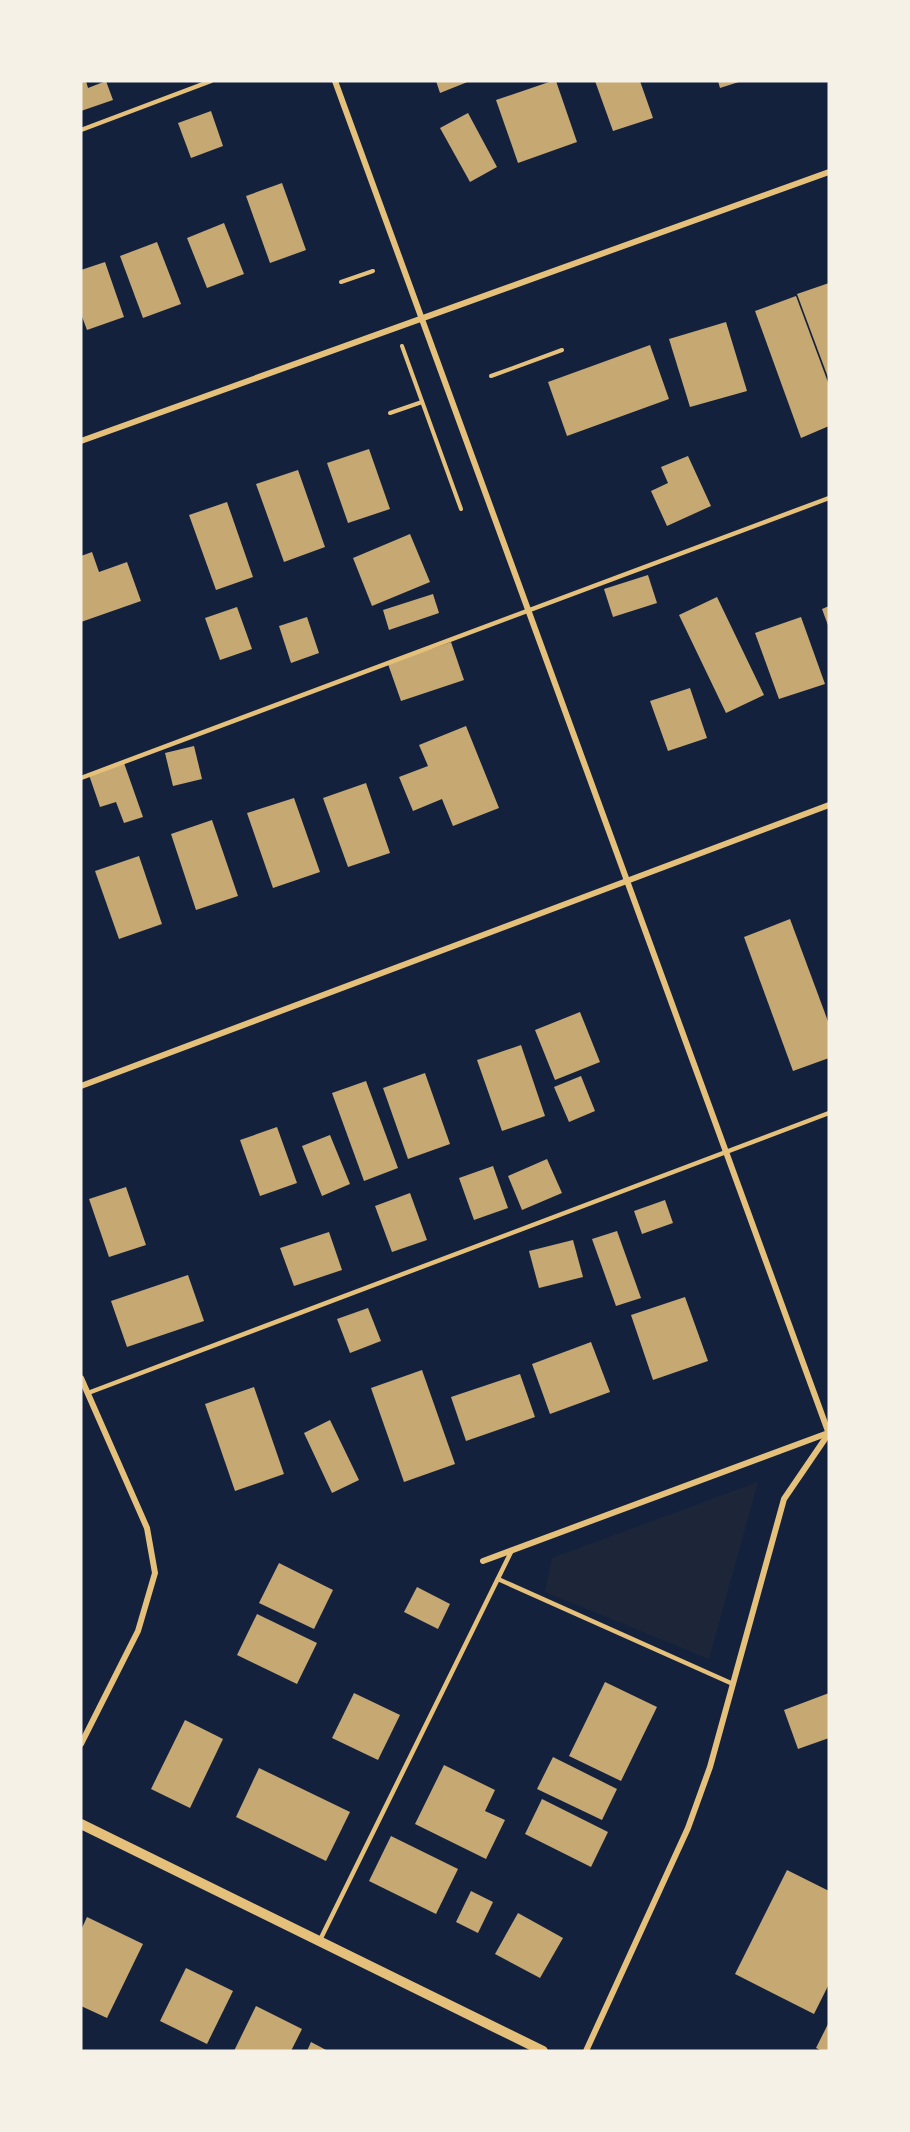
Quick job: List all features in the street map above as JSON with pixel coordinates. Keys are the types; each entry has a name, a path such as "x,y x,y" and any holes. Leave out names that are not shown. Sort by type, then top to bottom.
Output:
{"street":[{"path":"335,81 420,320 629,880 829,1433"},
{"path":"81,441 829,172"},
{"path":"81,1086 829,805"},
{"path":"81,1378 147,1528 155,1573 138,1631 81,1744"},
{"path":"483,1561 829,1433"},
{"path":"586,2051 688,1828 710,1767 784,1499 829,1433"},
{"path":"81,1824 543,2051"}],"lane":[{"path":"81,130 211,81"},
{"path":"81,778 829,498"},
{"path":"88,1393 829,1113"},
{"path":"318,1942 512,1550"},
{"path":"498,1579 733,1684"}],"path":[{"path":"341,282 373,271"},
{"path":"395,329 461,509"},
{"path":"491,376 562,350"},
{"path":"390,413 422,402"}],"shaded area":[{"path":"758,1482 709,1659 545,1592 552,1558"}],"building":[{"path":"81,81 86,81 88,88 106,81 113,100 81,111"},
{"path":"436,81 470,81 440,93"},
{"path":"556,81 577,142 518,163 496,100"},
{"path":"595,81 640,81 653,118 613,131"},
{"path":"718,81 742,81 720,88"},
{"path":"211,111 223,146 191,158 178,123"},
{"path":"468,113 497,167 470,182 440,128"},
{"path":"282,183 306,250 270,263 246,196"},
{"path":"224,223 244,274 207,288 187,238"},
{"path":"157,242 181,304 143,318 120,256"},
{"path":"105,262 124,317 87,330 81,314 81,270"},
{"path":"829,283 829,380 797,294"},
{"path":"796,296 829,385 829,426 801,438 755,311"},
{"path":"726,322 747,391 690,407 669,339"},
{"path":"650,345 669,399 567,436 548,382"},
{"path":"369,449 390,509 348,523 327,463"},
{"path":"688,456 711,506 667,526 651,491 668,483 661,467"},
{"path":"298,470 325,547 284,562 256,484"},
{"path":"227,502 253,577 216,590 189,515"},
{"path":"410,534 430,582 372,606 353,558"},
{"path":"92,552 99,572 127,562 141,601 81,622 81,556"},
{"path":"648,575 657,603 613,617 604,589"},
{"path":"433,594 439,613 389,630 383,610"},
{"path":"717,597 764,695 726,713 679,615"},
{"path":"829,606 829,628 822,609"},
{"path":"237,607 252,649 220,660 205,618"},
{"path":"307,617 319,653 291,663 279,626"},
{"path":"801,617 825,684 779,699 755,633"},
{"path":"451,642 464,680 401,701 388,664"},
{"path":"690,688 707,738 668,751 650,701"},
{"path":"466,726 499,808 453,826 442,799 413,811 399,777 428,766 419,745"},
{"path":"194,746 202,779 173,786 165,753"},
{"path":"124,763 143,817 124,823 116,802 100,807 89,775"},
{"path":"366,783 390,853 348,867 323,798"},
{"path":"294,798 320,872 273,888 247,813"},
{"path":"212,820 238,896 196,910 171,834"},
{"path":"139,856 162,924 119,939 95,871"},
{"path":"790,919 829,1024 829,1058 793,1071 744,937"},
{"path":"580,1012 600,1062 555,1080 535,1030"},
{"path":"521,1045 545,1116 502,1131 477,1060"},
{"path":"425,1073 450,1144 408,1159 383,1088"},
{"path":"581,1076 595,1111 569,1122 554,1087"},
{"path":"366,1081 398,1168 364,1181 332,1093"},
{"path":"277,1127 297,1183 260,1196 240,1140"},
{"path":"330,1135 350,1184 322,1196 302,1146"},
{"path":"547,1159 562,1193 522,1210 508,1176"},
{"path":"493,1166 508,1208 474,1220 459,1178"},
{"path":"126,1187 146,1245 109,1257 89,1199"},
{"path":"410,1193 427,1240 392,1252 375,1206"},
{"path":"665,1200 673,1223 642,1234 634,1211"},
{"path":"617,1231 641,1298 616,1306 592,1239"},
{"path":"329,1232 342,1270 294,1286 280,1248"},
{"path":"573,1240 583,1277 539,1288 529,1251"},
{"path":"188,1275 204,1321 127,1347 111,1301"},
{"path":"685,1297 708,1361 653,1380 631,1315"},
{"path":"368,1308 381,1341 350,1353 337,1319"},
{"path":"591,1342 610,1392 550,1414 532,1364"},
{"path":"422,1370 455,1464 404,1482 371,1388"},
{"path":"520,1374 535,1417 466,1441 451,1397"},
{"path":"254,1387 284,1474 235,1491 205,1404"},
{"path":"330,1420 359,1480 332,1493 304,1433"},
{"path":"279,1563 333,1590 314,1629 259,1603"},
{"path":"417,1587 450,1604 438,1629 404,1612"},
{"path":"257,1614 317,1643 297,1684 237,1655"},
{"path":"605,1682 657,1707 621,1781 569,1756"},
{"path":"354,1693 400,1715 378,1760 332,1738"},
{"path":"829,1693 829,1738 798,1749 784,1710"},
{"path":"185,1720 223,1739 190,1808 151,1789"},
{"path":"553,1757 617,1789 602,1820 537,1789"},
{"path":"444,1765 495,1790 485,1811 505,1820 486,1859 415,1824"},
{"path":"259,1768 350,1812 326,1861 236,1817"},
{"path":"542,1799 608,1832 591,1867 525,1834"},
{"path":"391,1836 458,1869 436,1914 369,1881"},
{"path":"787,1870 829,1891 829,1984 814,2014 735,1974"},
{"path":"471,1891 493,1902 478,1933 456,1922"},
{"path":"518,1913 563,1938 540,1978 495,1954"},
{"path":"87,1917 143,1944 107,2018 81,2006 81,1930"},
{"path":"186,1968 233,1991 207,2044 160,2021"},
{"path":"256,2006 302,2029 291,2051 234,2051"},
{"path":"829,2022 829,2051 822,2051 816,2048"},
{"path":"311,2042 328,2051 307,2051"}]}
